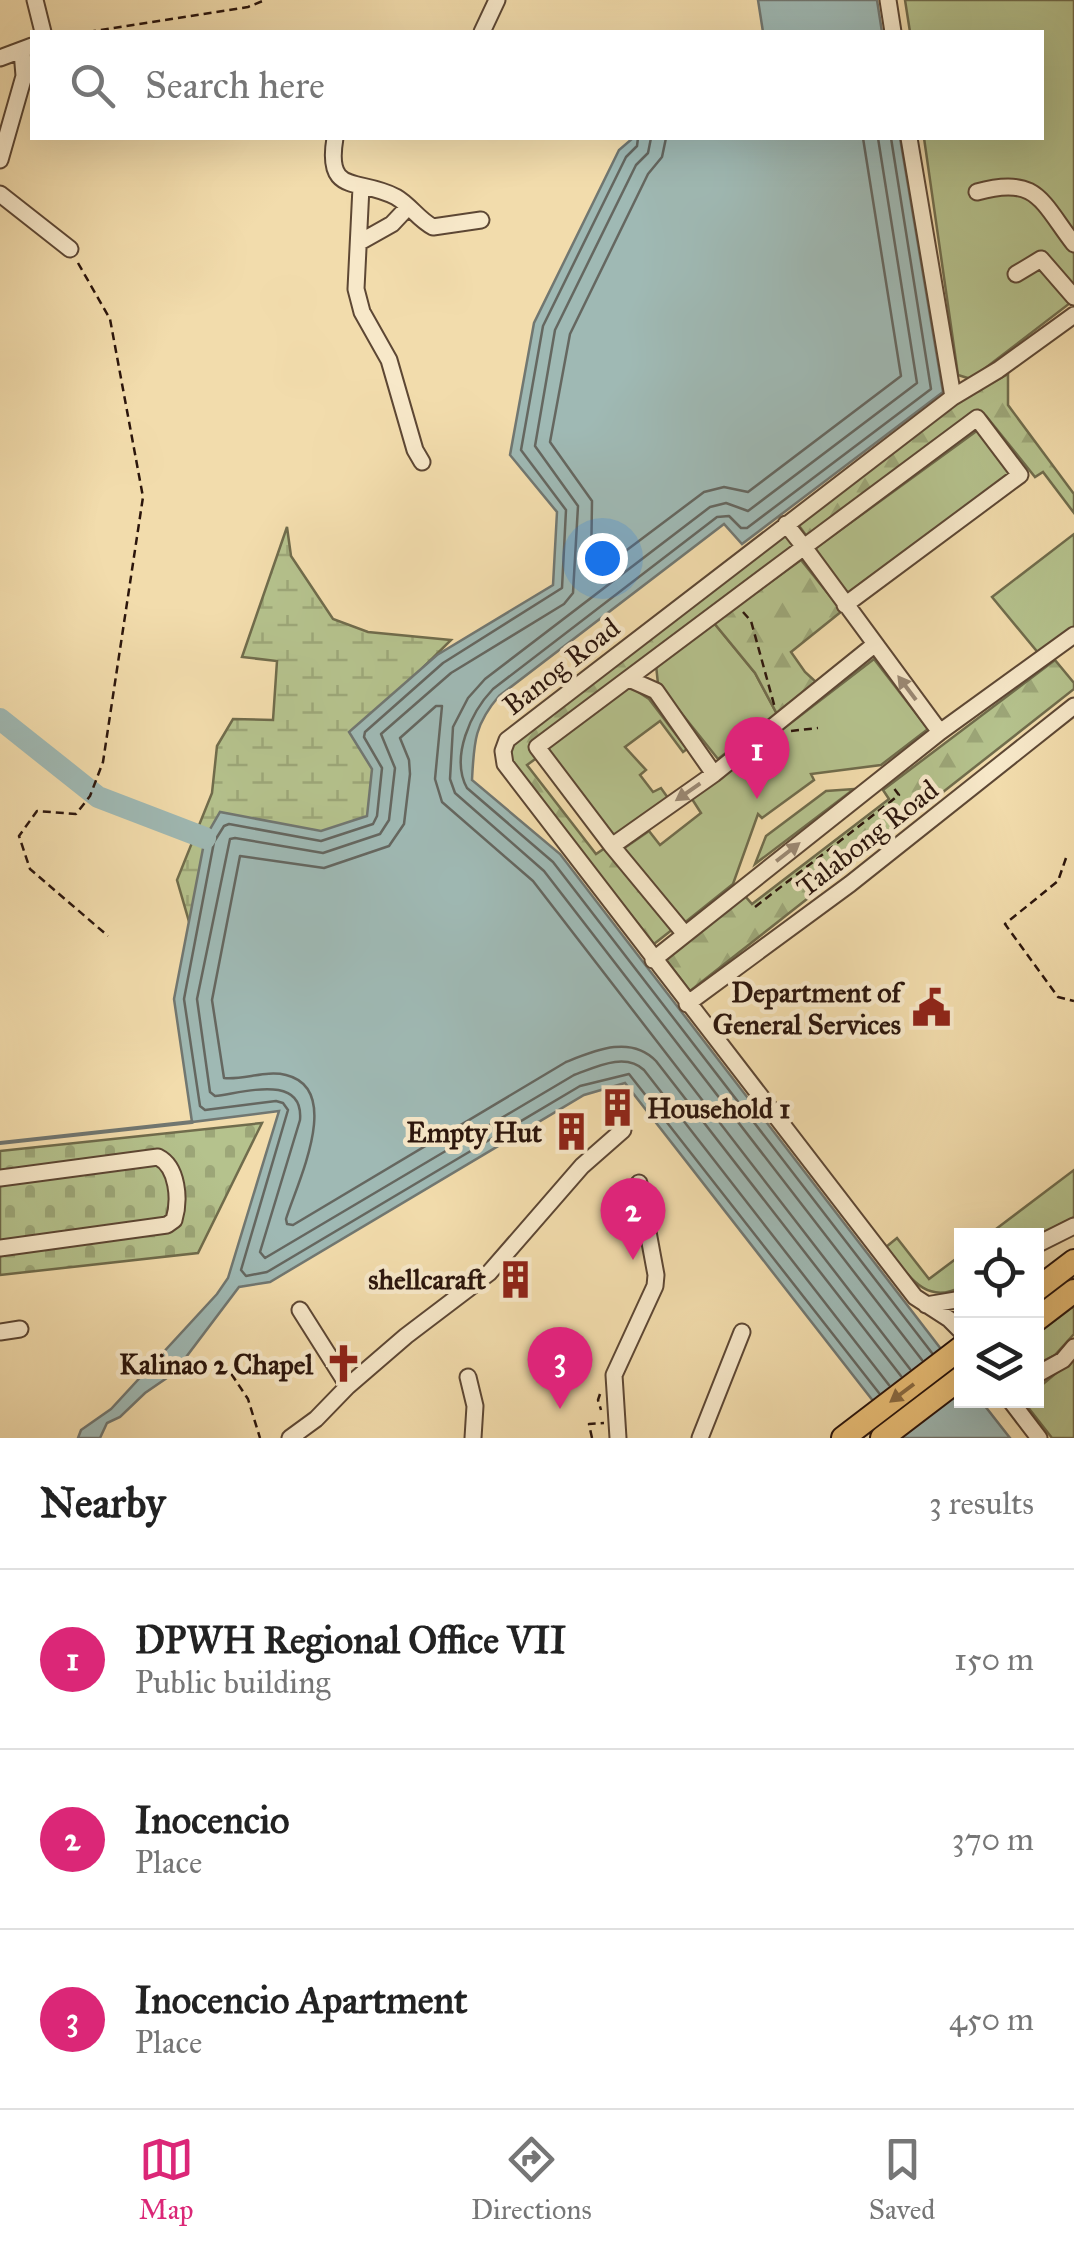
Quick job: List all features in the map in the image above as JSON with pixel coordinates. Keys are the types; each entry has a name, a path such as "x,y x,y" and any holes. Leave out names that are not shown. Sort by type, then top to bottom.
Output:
{"highway":[{"path":"1044,1284 1074,1261"},
{"path":"1039,1318 1074,1292"},
{"path":"843,1438 954,1353"},
{"path":"882,1438 954,1383"}],"street":[{"path":"34,0 42,30"},
{"path":"483,30 497,0"},
{"path":"888,0 893,30"},
{"path":"0,58 28,57 0,160"},
{"path":"335,140 334,172 346,183 400,199 434,227 481,220"},
{"path":"909,140 953,398"},
{"path":"976,192 1016,185 1034,191 1074,244"},
{"path":"361,187 360,242 354,278 362,312 389,360 422,462"},
{"path":"0,194 70,248"},
{"path":"360,242 392,224 408,207"},
{"path":"1016,274 1041,259 1074,298"},
{"name":"Banog Road","path":"954,1325 915,1298 505,764 503,752 507,740 786,524 953,398 1074,315"},
{"path":"684,934 537,747 977,418 1020,475 845,605"},
{"path":"786,524 940,732"},
{"path":"653,960 940,732 1069,639 1074,658"},
{"path":"612,846 714,774 874,645"},
{"path":"653,660 656,691 714,774"},
{"path":"629,679 656,691"},
{"name":"Talabong Road","path":"687,1004 850,884 1074,706"},
{"path":"290,1438 316,1420 348,1386 445,1304 489,1273 582,1166 623,1130"},
{"path":"0,1178 158,1158 174,1174 176,1208 174,1220 167,1224 0,1248"},
{"path":"618,1438 614,1375 655,1286 640,1183"},
{"path":"1044,1241 1074,1226"},
{"path":"926,1305 954,1300"},
{"path":"300,1310 348,1386"},
{"path":"0,1332 20,1328"},
{"path":"700,1438 742,1332"},
{"path":"1044,1371 1063,1360 1074,1347"},
{"path":"468,1377 476,1406 473,1438"},
{"path":"1017,1408 1038,1438"}],"path":[{"path":"101,30 248,7 265,0"},
{"path":"70,248 110,319 143,497 112,720 94,788 76,814 37,811 19,836 30,870 108,936"},
{"path":"734,599 750,622 776,712 791,731 818,728"},
{"path":"756,908 899,794 884,776"},
{"path":"1066,858 1058,881 1005,924 1058,997 1074,1001"},
{"path":"224,1363 248,1399 260,1438"},
{"path":"592,1438 590,1424 604,1423 598,1400 603,1383"}],"green space":[{"path":"905,0 1074,0 1074,300 971,379 958,375 924,140 1044,140 1044,30 910,30"},
{"path":"1008,374 1008,405 1074,494 1074,513 1043,472 1035,477 986,416 972,415 808,538 797,523 961,400"},
{"path":"978,430 1012,476 848,596 813,550"},
{"path":"287,527 291,556 333,619 368,632 451,640 364,726 385,803 201,963 177,880 212,793 217,746 233,719 273,720 277,661 242,657"},
{"path":"784,533 794,546 532,744 538,757 527,765 596,854 608,846 673,929 654,944 512,764 511,749 517,740"},
{"path":"1074,534 1074,631 1040,655 992,597"},
{"path":"801,560 842,611 791,652 817,683 777,714 755,673 714,623"},
{"path":"714,623 755,673 777,714 718,759 658,684 656,665"},
{"path":"874,659 928,729 881,765 811,774 814,780 762,818 758,814 733,884 683,924 623,849 649,831 660,845 701,813 692,799"},
{"path":"1055,660 1074,683 1074,689 690,991 667,961 669,954 745,896 752,904 889,799 883,790"},
{"path":"629,686 649,699 687,749 683,752 660,721 625,747 646,770 640,775 653,792 661,788 668,798 615,837 544,748"},
{"path":"854,789 755,864 766,836 826,791"},
{"path":"262,1123 198,1253 0,1275 0,1151"},
{"path":"1074,1170 1074,1217 1044,1232 1044,1228 997,1228"},
{"path":"897,1238 929,1279 954,1260 954,1290 937,1293 927,1290 910,1277 886,1247"},
{"path":"1074,1306 1074,1334 1055,1355 1044,1360 1044,1329"},
{"path":"1074,1358 1074,1438 1052,1438 1029,1408 1044,1408 1044,1383"}],"water":[{"path":"758,0 877,0 882,30 763,30"},
{"path":"631,140 900,140 943,392 742,544 724,524 499,696 477,735 472,780 560,854 954,1366 954,1408 986,1408 1010,1438 902,1438 625,1083 584,1095 270,1282 239,1287 174,1373 107,1423 100,1438 78,1438 81,1430 111,1409 228,1278 279,1111 192,1122 174,999 205,838 220,812 321,831 367,816 372,769 349,732 437,655 553,585 557,512 510,455 534,323 619,150"}],"waterway":[{"path":"0,719 98,797 205,838"},
{"path":"0,1143 192,1122"}],"place":[{"name":"DPWH Regional Office VII","path":"757,799"},
{"name":"Department of General Services","path":"931,1008"},
{"name":"Household 1","path":"617,1108"},
{"name":"Empty Hut","path":"572,1132"},
{"name":"Inocencio","path":"633,1260"},
{"name":"shellcaraft","path":"516,1279"},
{"name":"Kalinao 2 Chapel","path":"343,1364"},
{"name":"Inocencio Apartment","path":"560,1409"}]}
